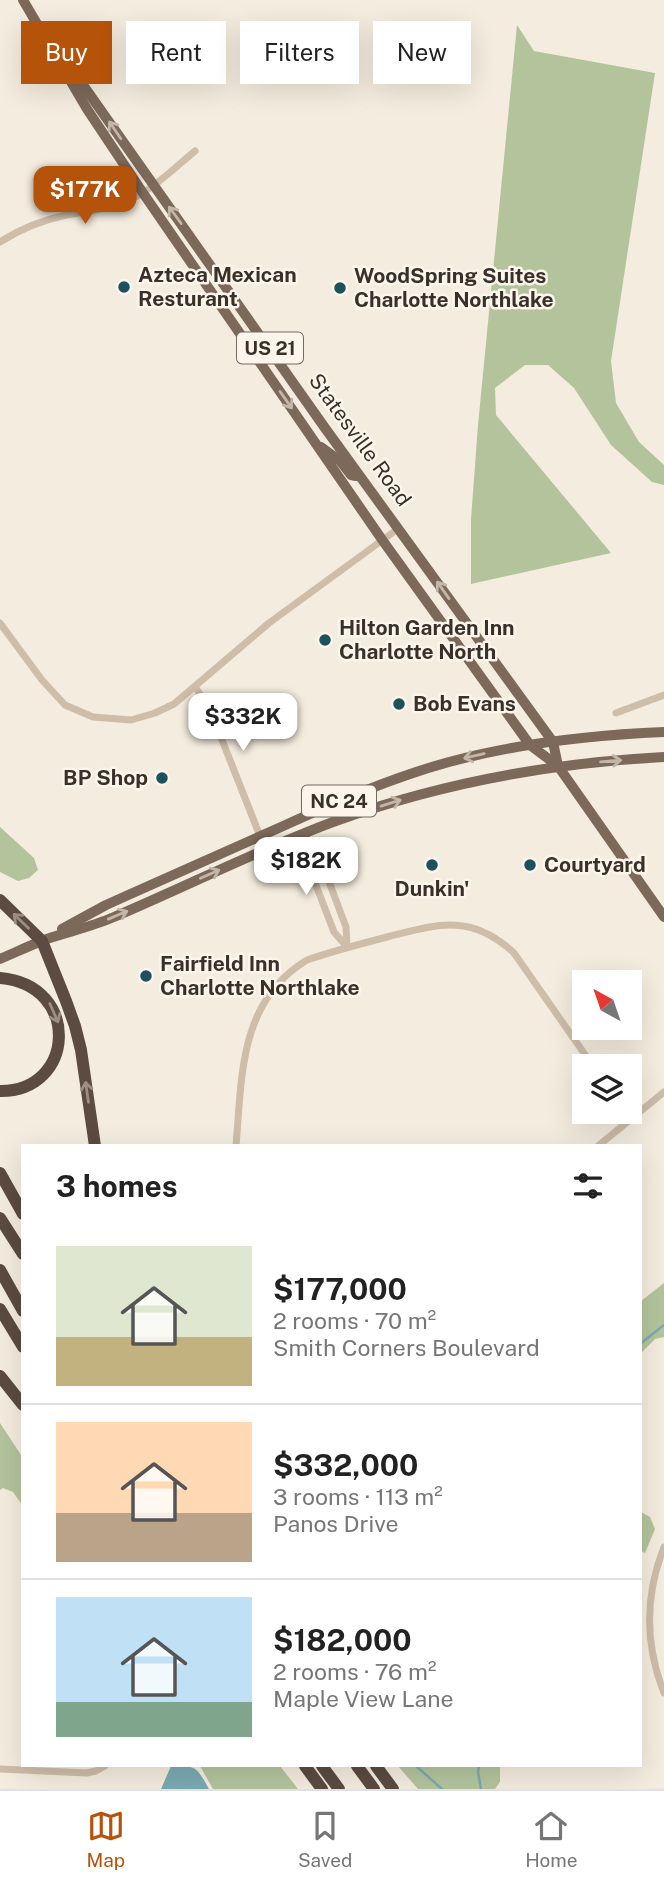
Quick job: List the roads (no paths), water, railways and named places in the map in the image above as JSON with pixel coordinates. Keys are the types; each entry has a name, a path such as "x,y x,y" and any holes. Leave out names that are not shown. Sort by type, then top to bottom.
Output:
{"highway":[{"path":"0,900 42,941 75,1026 95,1144"},
{"path":"0,978 24,983 38,991 54,1010 60,1032 56,1055 44,1074 28,1086 0,1091"},
{"path":"0,1173 21,1210"},
{"path":"0,1218 21,1252"},
{"path":"0,1270 21,1307"},
{"path":"0,1309 21,1344"},
{"path":"0,1376 21,1402"},
{"path":"306,1767 322,1789"},
{"path":"323,1767 339,1789"},
{"path":"358,1767 374,1789"},
{"path":"377,1767 393,1789"}],"main road":[{"name":"Statesville Road","path":"24,1 87,109 242,308 359,475 400,528 553,742 558,766"},
{"name":"Statesville Road","path":"148,189 383,541 530,745 558,766 664,917"},
{"path":"304,426 313,424 327,441 340,448"},
{"path":"314,441 340,461 351,475 359,475"},
{"name":"NC 24","path":"42,941 106,905 359,793 409,774 450,762 530,745 664,732"},
{"name":"NC 24","path":"0,959 42,941 112,918 303,834 365,811 485,778 558,766 664,757"}],"street":[{"path":"0,242 41,221 97,211 122,203 148,189 195,151"},
{"path":"0,623 52,693 65,705 93,718 131,720 174,704 270,623 400,528"},
{"path":"195,687 209,707 260,836"},
{"path":"616,713 664,695"},
{"path":"303,834 316,847 346,927 347,947"},
{"path":"303,834 302,849 334,932 347,947"},
{"path":"236,1144 246,1046 261,1009 271,993 294,968 307,960 347,947 447,924 463,925 489,934 514,953 585,1054"},
{"path":"642,1106 664,1092"},
{"path":"600,1144 620,1124"},
{"path":"664,1547 651,1593 649,1630 654,1664 664,1693"},
{"path":"0,1769 87,1773 103,1767"}],"water":[{"path":"171,1767 191,1767 209,1789 161,1789"}],"waterway":[{"path":"642,1342 664,1325"},
{"path":"417,1767 442,1789"},
{"path":"479,1767 481,1789"}],"place":[{"name":"Azteca Mexican Resturant","path":"124,287"},
{"name":"WoodSpring Suites Charlotte Northlake","path":"340,288"},
{"name":"Hilton Garden Inn Charlotte North","path":"325,640"},
{"name":"Bob Evans","path":"399,704"},
{"name":"BP Shop","path":"162,778"},
{"name":"Dunkin'","path":"432,865"},
{"name":"Courtyard","path":"530,865"},
{"name":"Fairfield Inn Charlotte Northlake","path":"146,976"}]}
